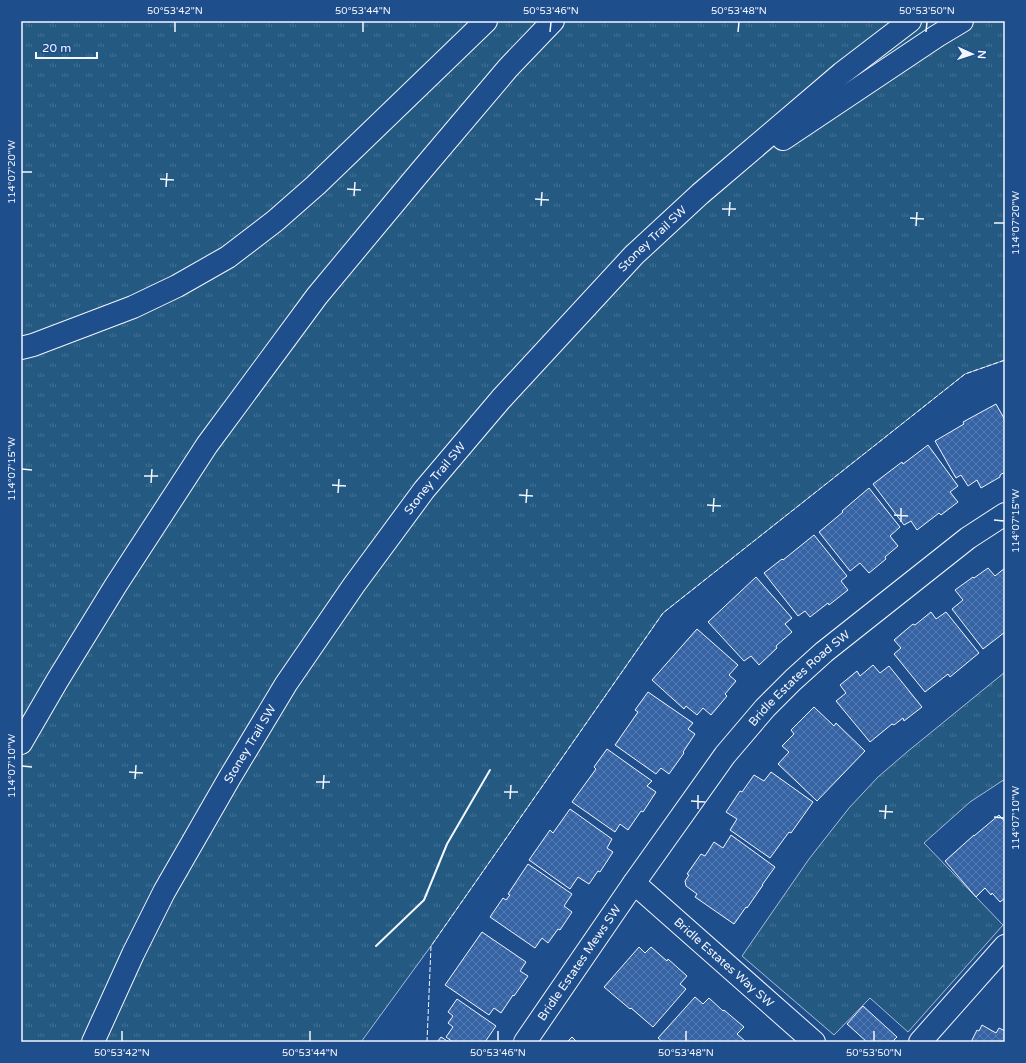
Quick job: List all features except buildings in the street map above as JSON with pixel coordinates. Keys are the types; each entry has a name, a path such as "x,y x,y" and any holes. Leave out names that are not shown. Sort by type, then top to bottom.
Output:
{"main road":[{"path":"21,348 33,346 133,307 177,286 228,257 275,221 316,186 486,21"},
{"path":"21,743 116,585 207,445 312,302 508,68 553,21"},
{"name":"Stoney Trail SW","path":"93,1042 133,954 164,892 226,784 286,684 354,585 424,490 502,399 634,255 700,194 842,73 910,21"},
{"path":"700,194 937,36 962,21"},
{"name":"Bridle Estates Road SW","path":"634,883 725,755 765,708 793,680 824,652 945,556 968,538 1005,514"},
{"name":"Bridle Estates Mews SW","path":"525,1042 634,883"},
{"name":"Bridle Estates Way SW","path":"634,883 814,1042"},
{"path":"920,1042 1005,946"}],"green space":[{"path":"21,21 1005,21 1005,360 965,374 663,613 431,946 361,1042 21,1042"},
{"path":"1005,672 1005,779 970,802 924,843 1003,925 908,1032 870,998 834,1035 742,956 809,859 849,808 878,777"}],"fence":[{"path":"427,1042 431,946 663,613 965,374 1005,360"}],"wall":[{"path":"376,946 424,900 447,844 490,770"}]}
